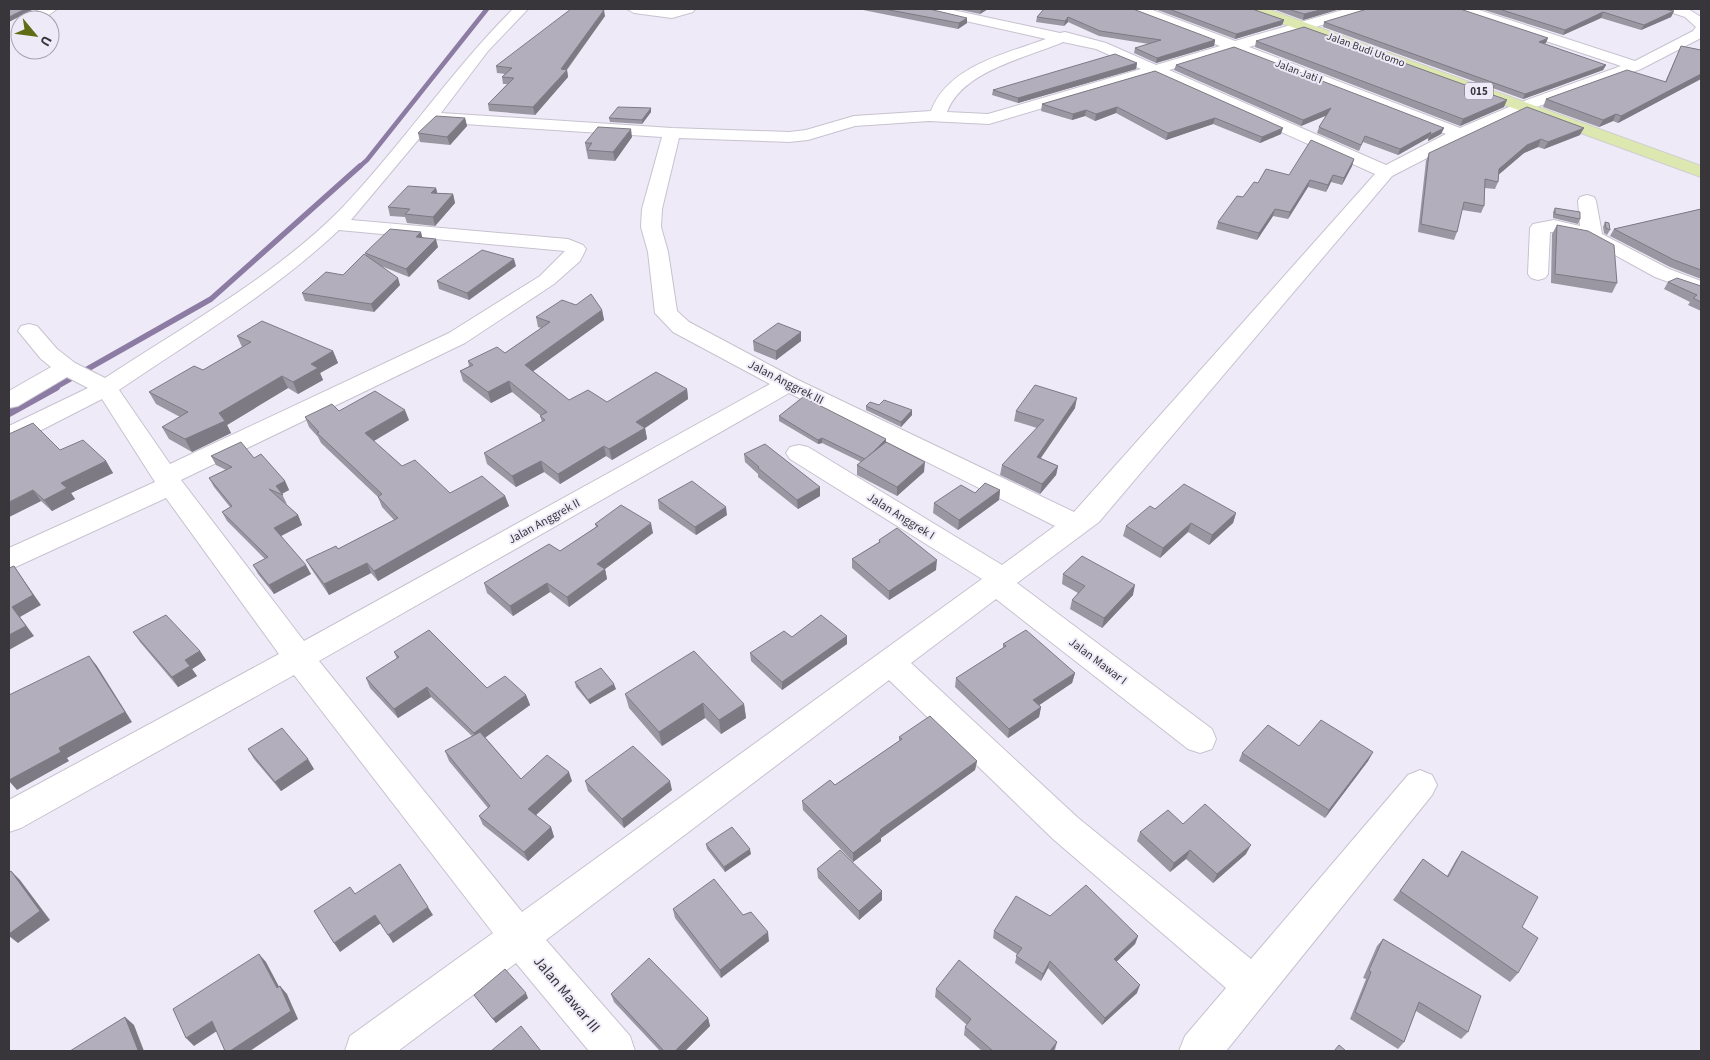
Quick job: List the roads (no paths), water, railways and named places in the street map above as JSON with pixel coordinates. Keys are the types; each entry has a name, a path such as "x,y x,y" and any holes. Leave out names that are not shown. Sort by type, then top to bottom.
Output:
{"main road":[{"name":"Jalan Budi Utomo","path":"1256,9 1701,172"}],"street":[{"path":"9,436 86,378 254,290 303,253 335,224 429,116 483,48 521,9"},
{"path":"634,9 672,14 688,9"},
{"path":"930,9 1065,36 1101,46 1159,70 1386,172"},
{"name":"Jalan Jati I","path":"1138,9 1460,134"},
{"path":"429,116 672,133 789,137 808,135 854,121 937,116 975,120 990,119 1360,9"},
{"path":"1463,9 1636,66"},
{"path":"1675,9 1690,14 1701,24"},
{"path":"365,1051 1089,515 1386,172 1460,134 1522,107 1636,66 1698,34 1701,30"},
{"path":"937,116 945,97 967,78 982,69 1065,36"},
{"name":"Jalan Anggrek III","path":"672,133 652,209 651,228 658,252 666,314 682,327 788,384 1077,525"},
{"path":"1587,201 1591,234"},
{"path":"9,560 457,338 547,280 573,257 576,249 568,245 335,224"},
{"path":"1538,274 1540,228 1554,226 1591,234 1601,242 1675,278 1701,288"},
{"path":"1675,278 1701,268"},
{"name":"Jalan Mawar III","path":"28,331 49,354 86,378 169,481 299,658 518,936 615,1051"},
{"path":"9,401 86,378"},
{"name":"Jalan Anggrek II","path":"9,817 299,658 788,384"},
{"name":"Jalan Anggrek I","path":"799,453 1000,581"},
{"name":"Jalan Mawar I","path":"1000,581 1200,739"},
{"path":"890,662 1065,828 1254,986"},
{"path":"1200,1051 1420,785"}],"waterway":[{"path":"358,168 367,160 487,9"},
{"path":"54,388 211,299 360,166"},
{"path":"9,413 56,387"}]}
